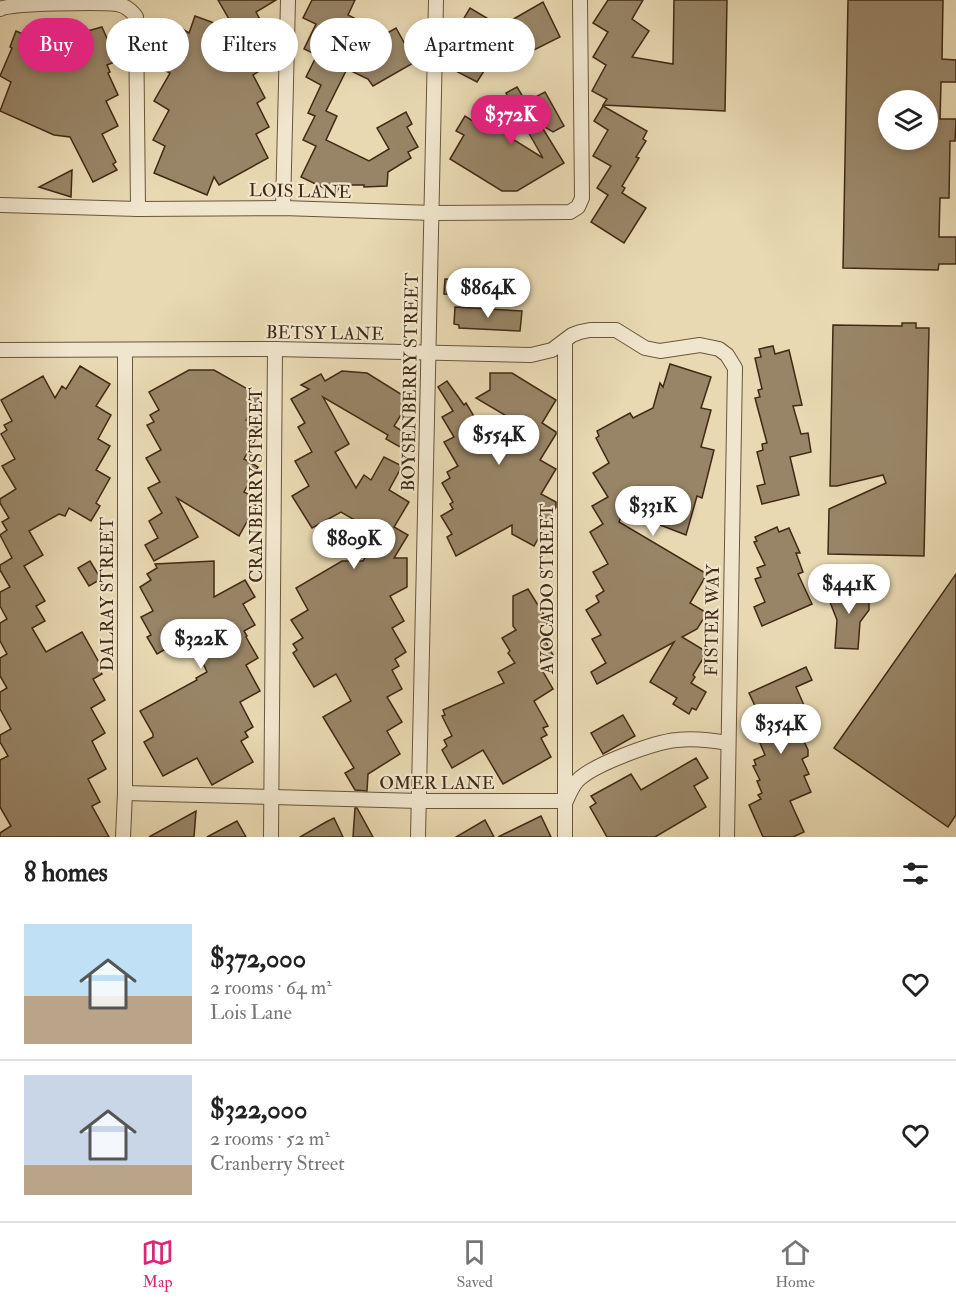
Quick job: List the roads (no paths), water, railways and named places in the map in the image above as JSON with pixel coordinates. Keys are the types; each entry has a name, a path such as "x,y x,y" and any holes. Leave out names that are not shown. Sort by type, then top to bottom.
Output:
{"street":[{"path":"283,208 288,0"},
{"name":"BOYSENBERRY STREET","path":"418,837 436,0"},
{"name":"LOIS LANE","path":"2,206 283,208 432,213 570,212 578,207 582,198 580,0"},
{"path":"0,9 18,5 117,4 132,11 136,17 138,208"},
{"name":"BETSY LANE","path":"0,350 275,349 531,355 552,350 572,335 590,330 616,330 645,348 660,351 700,345 719,349 727,355 735,368"},
{"name":"AVOCADO STREET","path":"565,341 566,837"},
{"name":"CRANBERRY STREET","path":"271,837 275,349"},
{"name":"DALRAY STREET","path":"123,837 125,793 125,350"},
{"name":"FISTER WAY","path":"728,837 735,368"},
{"path":"566,801 578,780 586,774 650,746 675,740 701,739 728,743"},
{"name":"OMER LANE","path":"125,793 419,801 566,801"}]}
